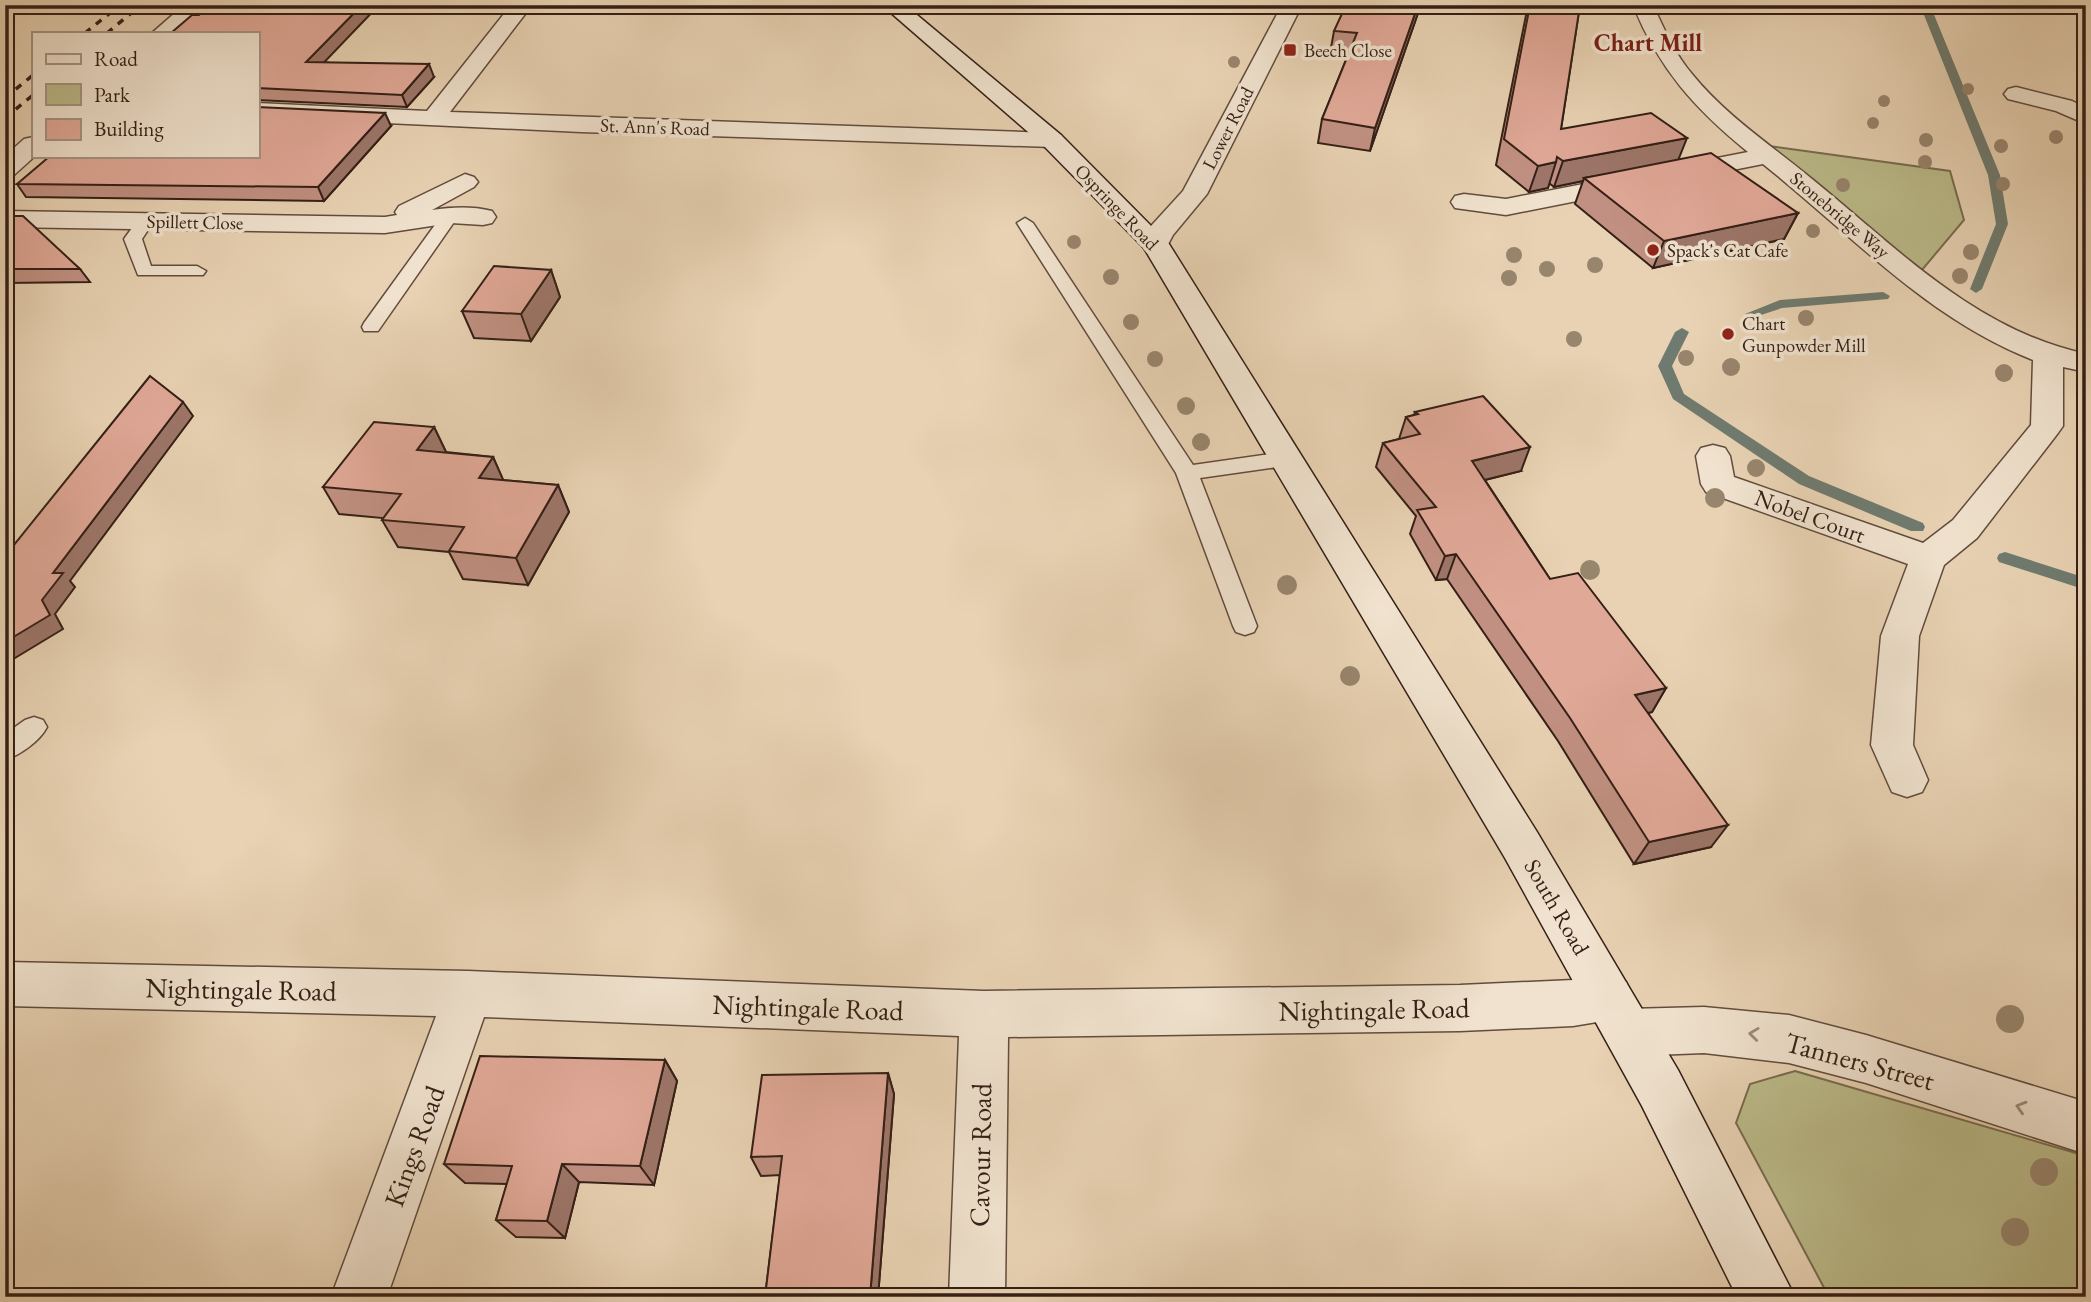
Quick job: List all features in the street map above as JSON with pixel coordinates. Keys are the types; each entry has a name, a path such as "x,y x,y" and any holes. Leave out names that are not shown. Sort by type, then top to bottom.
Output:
{"street":[{"path":"164,32 197,5"},
{"path":"434,117 522,5"},
{"name":"Ospringe Road","path":"892,5 1052,140 1155,244 1285,460 1329,527"},
{"name":"Lower Road","path":"1155,244 1161,232 1194,194 1292,5"},
{"name":"Stonebridge Way","path":"1643,5 1683,78 1720,116 1920,284 1984,327 2048,355 2086,363"},
{"path":"2016,94 2064,106 2086,117"},
{"name":"St. Ann's Road","path":"259,110 1052,140"},
{"path":"5,170 32,146"},
{"path":"1464,202 1506,207 1768,156"},
{"name":"Spillett Close","path":"385,225 465,182"},
{"name":"Spillett Close","path":"5,219 385,225 451,215 483,218"},
{"path":"1907,780 1892,745 1900,636 1928,558 1965,529 2047,426 2048,355"},
{"name":"Nobel Court","path":"1713,456 1718,484 1928,558"},
{"name":"South Road","path":"1329,527 1521,845 1619,1015 1767,1297"},
{"name":"Nightingale Road","path":"5,984 468,994 984,1014 1380,1010 1573,1003 1619,1015"},
{"name":"Kings Road","path":"359,1297 468,994"},
{"name":"Cavour Road","path":"977,1297 984,1014"},
{"name":"Tanners Street","path":"1619,1015 1704,1030 1789,1039 1866,1059 2086,1128"}],"lane":[{"path":"370,327 451,215"},
{"path":"146,221 133,239 144,271 197,271"},
{"path":"1025,223 1187,473 1245,626"},
{"path":"1187,473 1285,460"},
{"path":"5,748 34,727"}],"green space":[{"path":"1754,144 1950,171 1964,220 1916,277"},
{"path":"1795,1071 2086,1156 2086,1297 1829,1297 1736,1123 1750,1084"}],"building":[{"path":"210,5 362,5 306,62 429,64 402,95 259,88 259,32 172,32 192,15 199,15"},
{"path":"1346,5 1418,5 1375,128 1322,119 1357,33 1334,31"},
{"path":"1530,5 1580,5 1561,129 1651,113 1687,138 1563,161 1557,157 1556,162 1538,166 1504,139"},
{"path":"259,107 385,113 318,187 17,184 48,158 259,158"},
{"path":"1711,153 1798,213 1664,241 1584,178"},
{"path":"5,216 23,216 80,269 5,269"},
{"path":"494,266 551,270 521,314 462,311"},
{"path":"150,376 183,402 53,573 63,573 42,600 50,615 5,642 5,556"},
{"path":"1483,396 1530,447 1472,461 1550,579 1578,573 1666,688 1635,695 1728,825 1649,842 1570,718 1456,554 1445,556 1417,510 1436,507 1383,443 1420,434 1406,417 1418,414 1415,412"},
{"path":"374,422 434,427 417,450 493,457 479,478 558,485 516,558 449,551 464,527 382,520 401,494 323,487"},
{"path":"480,1056 665,1060 640,1166 562,1164 547,1221 496,1220 512,1166 444,1164"},
{"path":"888,1073 870,1297 765,1297 782,1156 751,1157 762,1075"}],"waterway":[{"path":"1925,5 1994,175 2002,224 1976,289"},
{"path":"1752,314 1780,304 1883,296"},
{"path":"1682,332 1665,366 1678,396 1804,480 1917,527"},
{"path":"2005,558 2086,584"}],"railway":[{"path":"86,32 120,5"},
{"path":"108,32 141,5"},
{"path":"5,98 32,76"},
{"path":"5,118 32,96"}],"place":[{"name":"Beech Close","path":"1290,50"},
{"name":"Spack's Cat Cafe","path":"1653,250"},
{"name":"Chart Gunpowder Mill","path":"1728,334"}],"district":[{"name":"Chart Mill","path":"1648,42"}]}
